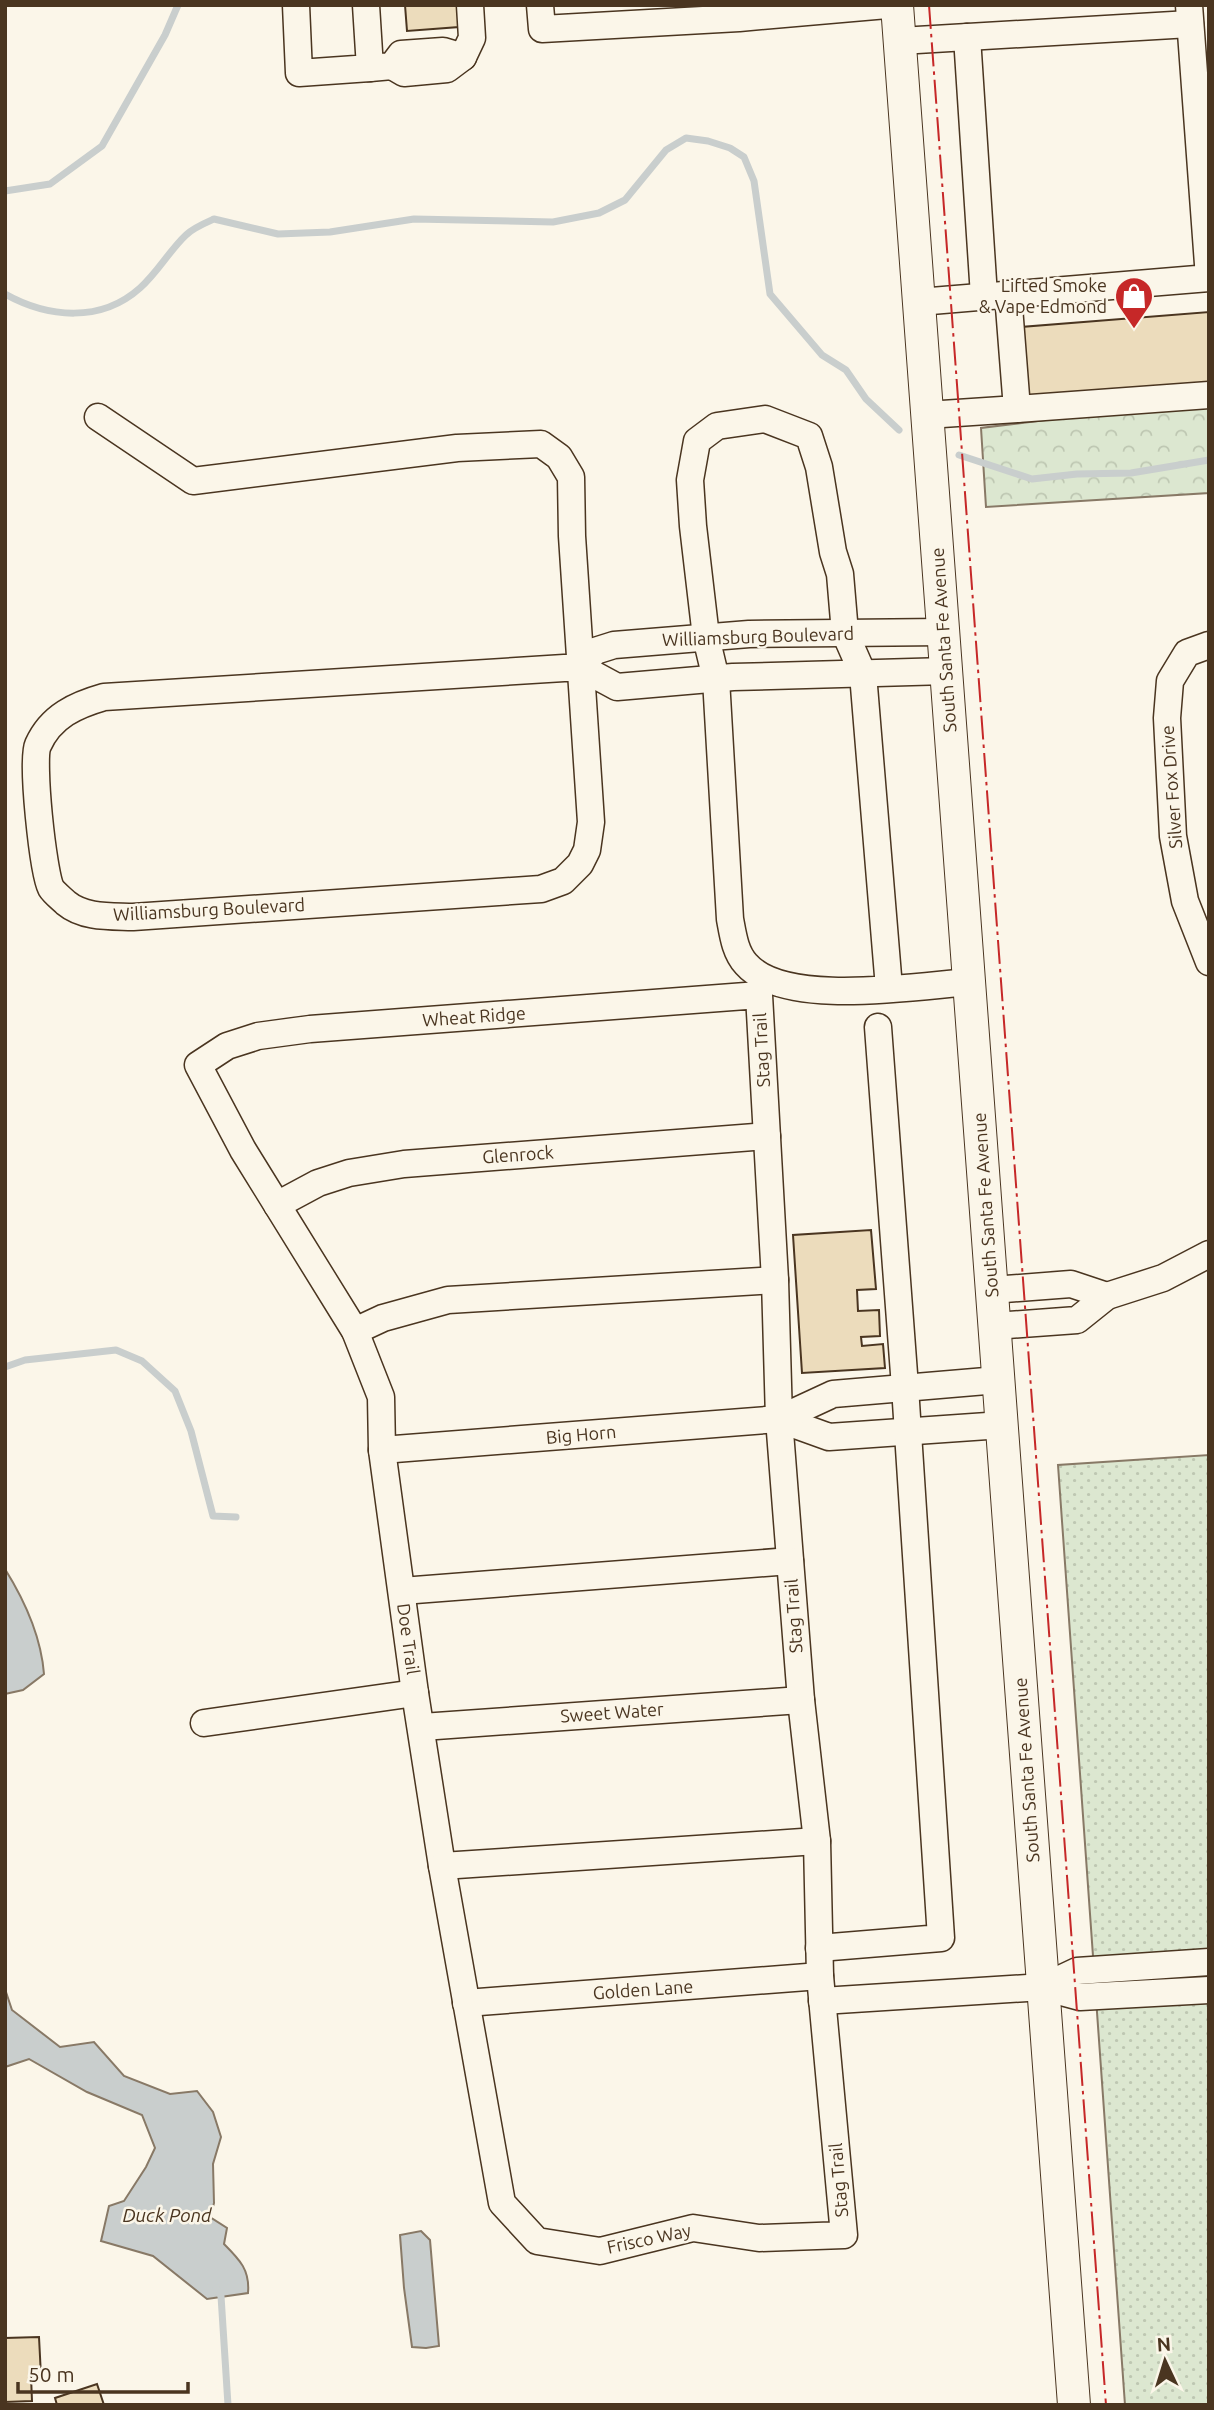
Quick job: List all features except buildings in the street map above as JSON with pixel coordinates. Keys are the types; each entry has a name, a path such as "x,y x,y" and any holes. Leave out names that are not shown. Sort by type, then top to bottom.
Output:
{"main road":[{"name":"South Santa Fe Avenue","path":"897,5 1074,2405"}],"street":[{"path":"296,5 299,73 381,67 401,54 443,51 463,57 472,38 470,5"},
{"path":"366,5 381,67"},
{"path":"540,5 542,29 739,12 887,5"},
{"path":"900,41 1190,15 1209,278 919,302"},
{"path":"967,37 996,295 1017,408"},
{"path":"927,415 1209,395"},
{"name":"Williamsburg Boulevard","path":"98,417 194,481 457,448 541,444 559,457 571,477 580,667 591,806 591,837 580,864 563,881 541,889 133,917 98,916 69,905 51,888 44,860 36,778 36,747 53,722 78,704 104,697 580,667 595,652 614,645 706,637 944,632"},
{"path":"889,988 863,674 845,633 840,574 833,552 819,467 809,436 765,419 717,426 696,442 690,481 700,596 716,678 730,919 736,947 746,965 763,976 790,987 836,992 970,982"},
{"name":"Silver Fox Drive","path":"1198,649 1170,681 1167,718 1173,836 1185,901 1209,962"},
{"path":"580,667 617,687 777,675 947,671"},
{"name":"Wheat Ridge","path":"198,1065 226,1046 258,1036 310,1029 759,995"},
{"name":"Stag Trail","path":"759,995 775,1280 779,1419 801,1700 817,1841 821,1988 845,2235"},
{"path":"819,1948 941,1938 878,1027"},
{"name":"Doe Trail","path":"198,1065 243,1150 355,1331 381,1397 382,1450 415,1693 442,1866 502,2203 537,2241"},
{"name":"Glenrock","path":"277,1205 318,1183 349,1173 404,1164 767,1136"},
{"path":"995,1326 1077,1320 1107,1296 1163,1278 1209,1254"},
{"path":"355,1331 383,1318 448,1300 775,1280"},
{"path":"992,1290 1071,1284 1107,1296"},
{"name":"Big Horn","path":"382,1450 779,1419 832,1394 998,1380"},
{"name":"Big Horn","path":"779,1419 830,1437 1002,1425"},
{"path":"402,1591 790,1561"},
{"path":"205,1723 415,1693"},
{"name":"Sweet Water","path":"422,1727 801,1700"},
{"path":"442,1866 817,1841"},
{"path":"1043,1987 1077,1971 1209,1962"},
{"path":"1043,1987 1080,1997 1209,1990"},
{"name":"Golden Lane","path":"466,2004 821,1988 1043,1987"},
{"name":"Frisco Way","path":"537,2241 600,2251 693,2228 759,2238 845,2235"}],"green space":[{"path":"1209,404 1209,493 986,507 981,428 1117,411"},
{"path":"1209,1455 1209,2405 1125,2405 1058,1465"}],"water":[{"path":"5,1569 31,1619 44,1674 23,1690 5,1694"},
{"name":"Duck Pond","path":"5,1989 12,2010 60,2047 94,2042 124,2076 170,2094 197,2091 213,2112 221,2137 213,2164 214,2203 210,2217 227,2228 224,2244 246,2272 248,2293 207,2299 153,2256 101,2241 109,2206 124,2201 155,2148 142,2115 87,2092 29,2059 5,2067"},
{"path":"421,2231 430,2240 439,2346 426,2348 412,2347 400,2235"}],"waterway":[{"path":"5,191 50,184 102,146 165,35 178,5"},
{"path":"5,294 56,312 91,312 108,307 140,288 189,232 214,219 278,234 330,232 414,219 553,222 599,213 625,200 666,150 686,138 708,141 730,148 744,157 754,181 770,294 822,355 846,370 866,399 899,430"},
{"path":"959,455 1032,479 1077,474 1131,473 1209,460"},
{"path":"5,1367 25,1360 116,1350 142,1361 175,1391 191,1431 213,1516 236,1517"},
{"path":"216,2288 221,2296 228,2405"}],"power":[{"path":"929,5 1106,2405"}],"place":[{"name":"Lifted Smoke & Vape Edmond","path":"1134,330"}]}
